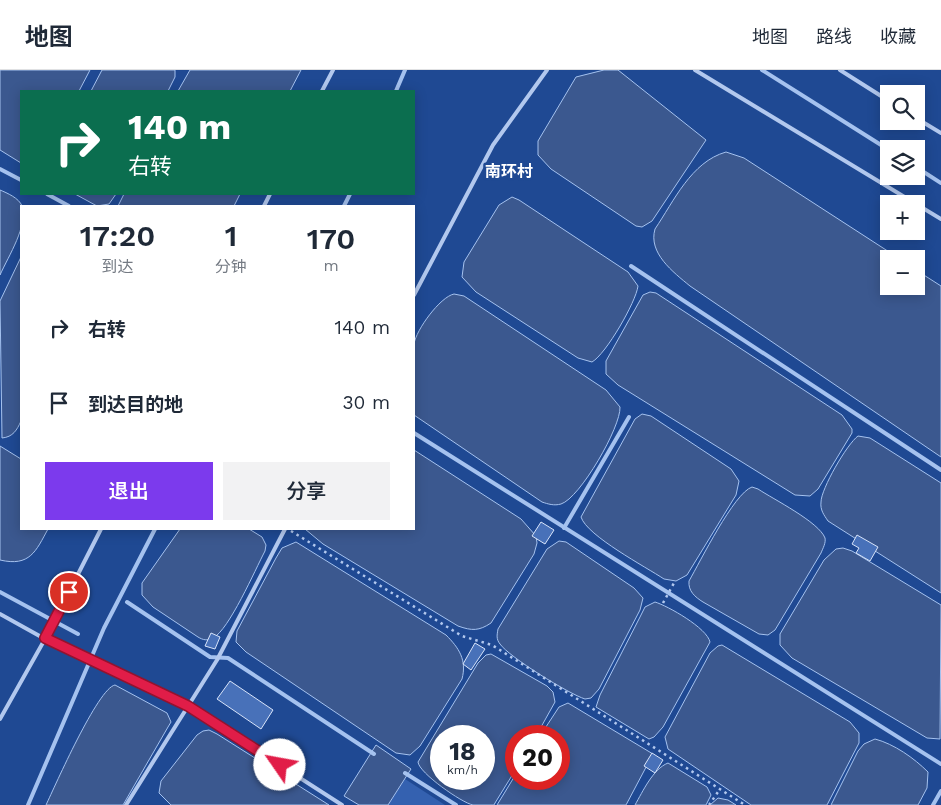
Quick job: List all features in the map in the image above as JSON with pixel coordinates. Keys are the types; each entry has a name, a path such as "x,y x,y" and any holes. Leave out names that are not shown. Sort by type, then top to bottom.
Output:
{"lane":[{"path":"323,90 333,70"},
{"path":"415,293 492,145 547,70"},
{"path":"695,70 941,219"},
{"path":"840,70 880,95"},
{"path":"925,124 941,134"},
{"path":"0,719 45,638 100,530"},
{"path":"126,805 216,660 284,530"},
{"path":"0,614 45,638 188,706 342,805"}],"path":[{"path":"291,530 462,636 492,645 745,805"},
{"path":"663,603 674,583"},
{"path":"709,805 720,789"}],"shaded area":[{"path":"0,70 90,70 80,90 20,90 20,162 0,150"},
{"path":"102,70 175,70 175,77 168,90 92,90"},
{"path":"190,70 301,70 291,90 179,90"},
{"path":"604,70 618,70 706,140 652,221 642,227 636,226 551,169 538,155 538,141 576,77"},
{"path":"726,152 744,158 886,250 880,250 880,295 925,295 925,276 941,286 941,457 690,286 676,275 664,261 655,246 655,229 693,173 714,157"},
{"path":"0,190 12,196 21,205 20,231 0,275"},
{"path":"77,195 115,195 109,204 95,205"},
{"path":"124,195 240,195 234,205 118,205"},
{"path":"512,197 628,272 638,286 620,327 605,349 592,362 578,358 476,292 462,277 464,262 499,205"},
{"path":"20,259 20,423 14,432 2,438 0,301"},
{"path":"650,292 656,293 842,415 852,429 852,433 818,489 810,496 795,495 618,385 606,374 606,361 643,295"},
{"path":"454,294 464,296 606,390 620,407 619,417 614,430 598,461 578,489 569,499 561,504 553,505 542,502 415,416 415,341 424,323 436,307 448,296"},
{"path":"642,414 651,416 731,469 739,481 736,495 687,575 676,581 664,579 618,551 594,533 581,517 635,419"},
{"path":"858,436 870,438 941,483 941,593 828,521 824,514 821,502 825,487 841,457"},
{"path":"0,446 20,458 20,530 47,530 40,544 25,559 10,562 0,560"},
{"path":"415,451 521,519 536,536 537,543 534,554 491,623 479,629 467,629 458,626 323,544 306,530 415,530"},
{"path":"752,487 795,511 814,525 825,538 825,544 821,553 775,630 768,635 759,634 703,602 697,598 689,585 689,581 727,514 745,492"},
{"path":"179,530 251,530 262,537 266,545 265,551 234,612 219,633 209,640 198,637 153,607 142,595 142,583"},
{"path":"559,541 566,542 634,588 643,598 640,610 599,689 591,698 585,699 577,696 540,674 506,650 497,639 498,629 547,549"},
{"path":"296,542 446,635 455,645 463,660 462,679 433,725 430,725 430,730 420,746 410,755 396,753 246,652 236,642 237,631 282,548"},
{"path":"843,548 852,551 941,605 940,739 927,738 792,658 780,645 780,634 824,560 836,549"},
{"path":"655,602 695,624 707,636 710,642 663,727 654,737 649,739 596,707 600,695 645,607"},
{"path":"722,645 850,722 859,733 859,743 827,805 751,805 668,749 665,737 710,653"},
{"path":"491,654 547,686 553,692 555,702 542,725 505,725 505,787 494,805 473,805 446,790 495,790 495,725 440,725 478,663 486,655"},
{"path":"115,685 167,713 171,722 123,805 46,805 88,719 98,702"},
{"path":"568,703 653,754 626,805 497,805 506,790 570,790 570,725 547,725 559,707"},
{"path":"209,730 329,805 171,805 159,793 161,781 197,735"},
{"path":"875,739 903,752 928,772 927,788 918,805 831,805 858,751 864,744"},
{"path":"430,742 430,777 418,762"},
{"path":"376,745 411,769 388,805 359,805 344,796"},
{"path":"668,763 707,787 711,795 706,805 635,805 653,775"},
{"path":"405,779 445,805 388,805"},
{"path":"718,798 728,800 736,805 710,805"}],"building":[{"path":"541,522 554,530 545,544 532,536"},
{"path":"857,535 878,547 870,561 856,553 859,548 852,544"},
{"path":"211,633 220,637 215,649 205,646"},
{"path":"475,643 485,649 471,670 463,664"},
{"path":"230,681 273,710 261,729 217,699"},
{"path":"652,753 663,760 655,773 644,766"}],"waterway":[{"path":"396,90 405,70"},
{"path":"762,70 880,144"},
{"path":"0,169 20,179"},
{"path":"925,173 941,183"},
{"path":"49,195 67,205"},
{"path":"344,205 350,195"},
{"path":"631,266 941,470"},
{"path":"564,528 629,417"},
{"path":"415,434 941,764"},
{"path":"28,805 104,628 154,530"},
{"path":"0,592 78,634"},
{"path":"127,602 210,657 228,658 374,754"},
{"path":"405,773 456,805"},
{"path":"933,805 941,791"}],"district":[{"name":"南环村","path":"509,171"}],"route":[{"path":"69,592 45,638 188,706 280,765"}]}
